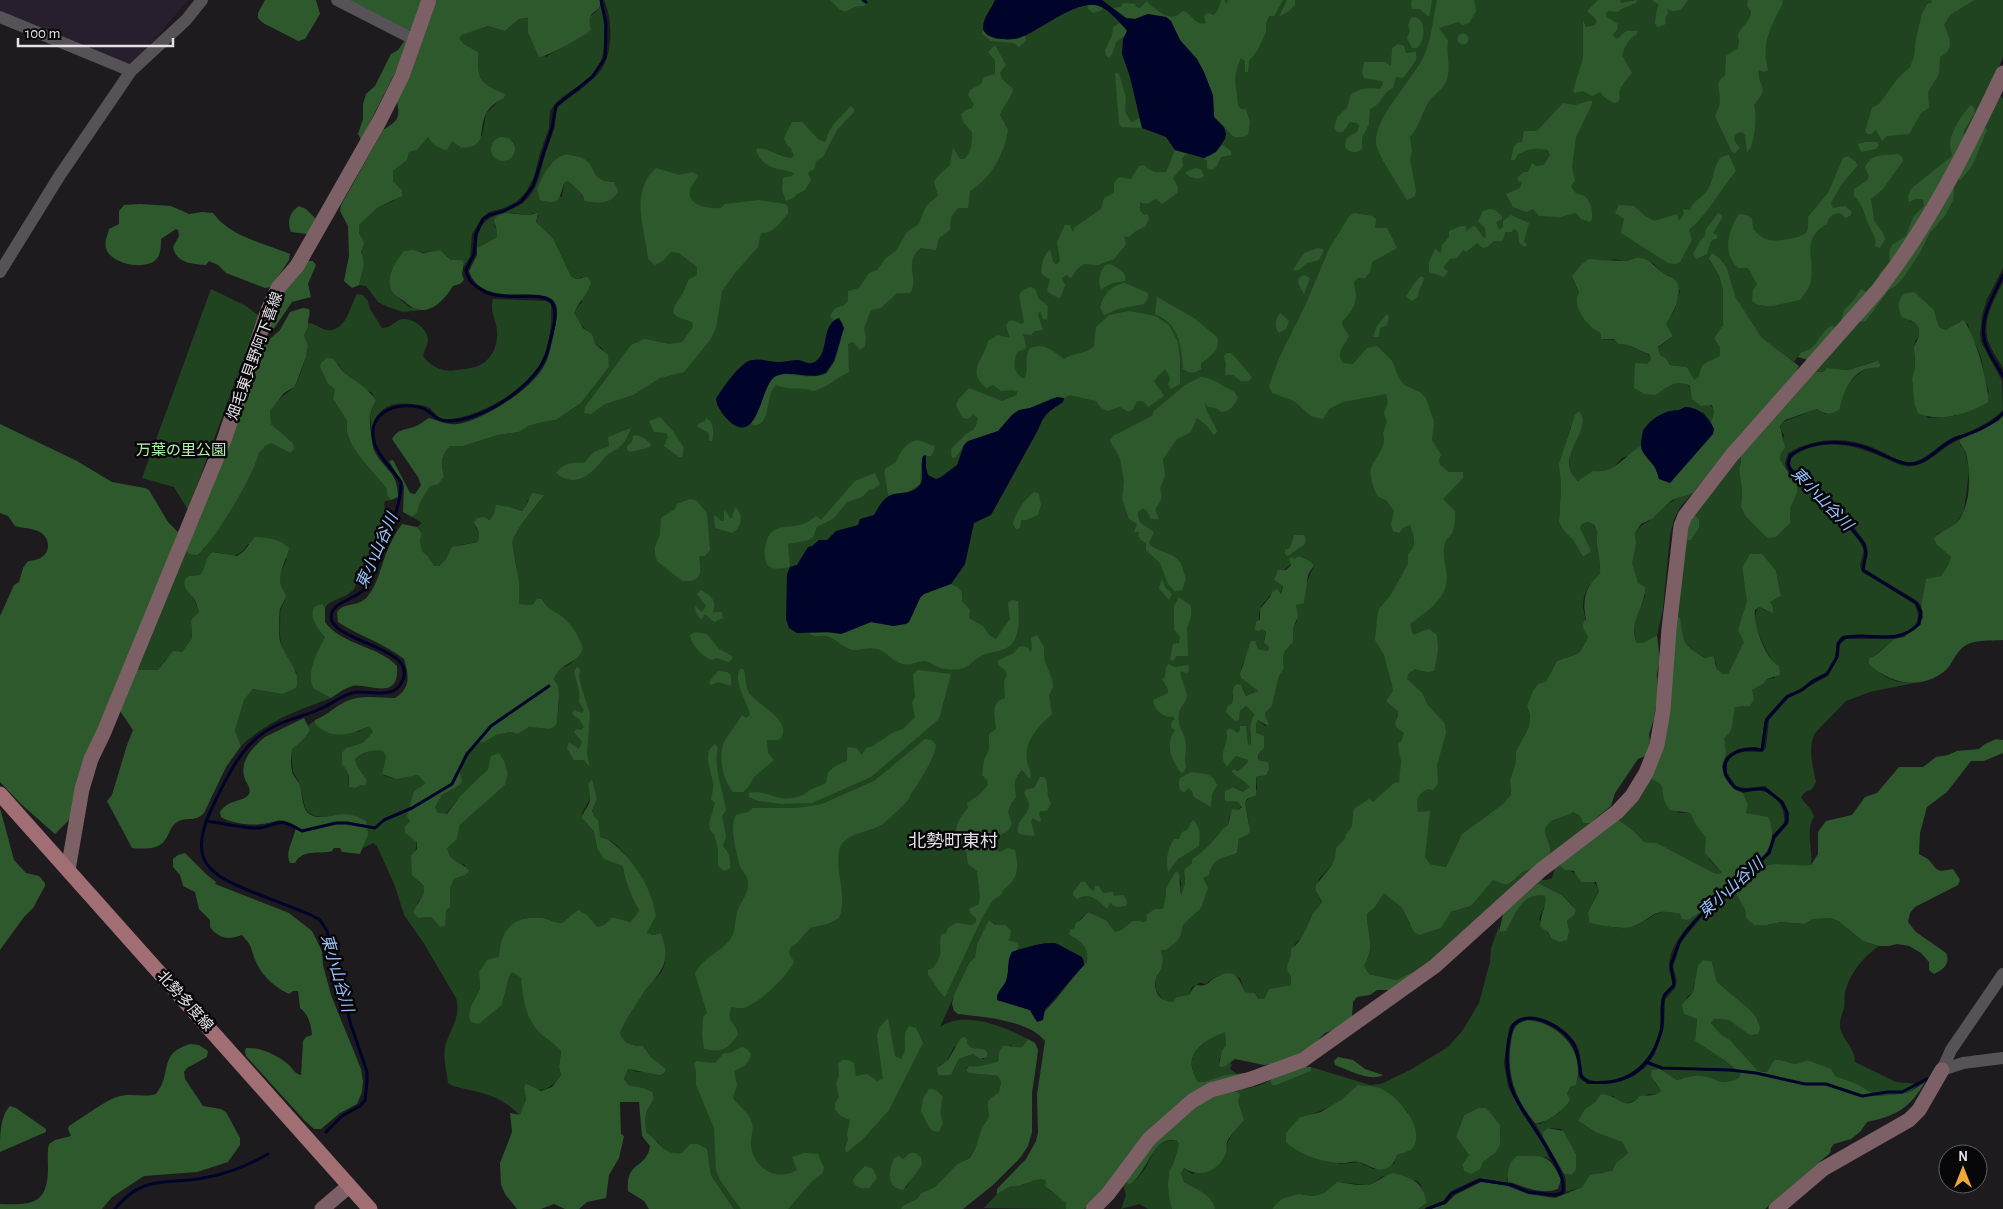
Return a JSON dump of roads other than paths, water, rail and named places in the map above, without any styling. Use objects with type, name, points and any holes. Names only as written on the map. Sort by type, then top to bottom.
[{"type":"main road","name":"北勢多度線","points":[[0,794],[370,1209]]},
{"type":"street","points":[[0,272],[60,175],[131,71],[186,20],[202,0]]},
{"type":"street","points":[[338,0],[415,40]]},
{"type":"street","name":"畑毛東貝野阿下喜線","points":[[68,870],[82,789],[91,759],[104,732],[224,440],[268,310],[278,288],[297,266],[380,120],[402,76],[429,0]]},
{"type":"street","points":[[0,17],[131,71]]},
{"type":"street","points":[[1093,1209],[1108,1194],[1149,1139],[1192,1101],[1211,1090],[1252,1079],[1304,1060],[1435,966],[1534,877],[1617,812],[1632,796],[1646,773],[1657,745],[1664,711],[1669,630],[1681,526],[1685,516],[1732,455],[1878,290],[1901,261],[1927,221],[1972,138],[2003,73]]},
{"type":"street","points":[[1776,1209],[1823,1169],[1909,1120],[1919,1110],[1951,1050],[2003,974]]},
{"type":"street","points":[[1942,1070],[1963,1063],[2003,1058]]},
{"type":"street","points":[[322,1209],[349,1186]]},
{"type":"water","points":[[995,0],[1102,0],[1126,18],[1135,19],[1148,14],[1166,17],[1171,21],[1180,40],[1197,59],[1204,72],[1213,95],[1214,117],[1224,127],[1225,139],[1216,152],[1204,158],[1175,150],[1166,137],[1142,128],[1130,77],[1122,54],[1123,39],[1127,31],[1115,17],[1103,8],[1095,5],[1086,5],[1067,12],[1019,38],[1004,39],[987,35],[983,27],[986,16]]},
{"type":"water","points":[[839,318],[844,328],[834,361],[826,373],[813,376],[782,374],[776,376],[766,390],[758,412],[746,427],[738,427],[727,419],[716,399],[742,365],[752,360],[814,362],[823,351],[829,326]]},
{"type":"water","points":[[1057,397],[1064,398],[1063,402],[1045,416],[991,515],[974,523],[965,564],[951,584],[924,594],[920,598],[909,622],[893,626],[871,622],[841,634],[828,632],[797,633],[789,628],[786,619],[787,574],[790,567],[797,565],[808,547],[819,540],[827,540],[836,531],[858,525],[860,519],[874,515],[882,502],[889,496],[910,492],[918,487],[922,480],[923,456],[926,455],[928,475],[936,479],[941,477],[957,465],[964,445],[968,441],[998,431],[1019,410],[1030,408]]},
{"type":"water","points":[[1690,407],[1703,414],[1714,429],[1713,434],[1670,483],[1659,479],[1654,467],[1642,450],[1642,436],[1646,427],[1656,417],[1665,412]]},
{"type":"water","points":[[1055,943],[1082,957],[1084,965],[1045,1009],[1043,1020],[1037,1022],[1030,1010],[997,1000],[999,992],[1006,981],[1009,959],[1012,952]]},
{"type":"waterway","name":"東小山谷川","points":[[326,1132],[342,1116],[360,1106],[365,1100],[367,1082],[367,1072],[350,1022],[327,931],[320,920],[311,915],[225,880],[215,872],[207,864],[202,854],[201,842],[204,827],[229,774],[243,752],[262,734],[279,724],[320,709],[347,694],[357,692],[386,693],[400,685],[405,673],[400,662],[390,654],[335,626],[331,617],[332,612],[339,604],[360,593],[370,580],[388,537],[398,506],[401,482],[377,450],[373,434],[374,425],[383,412],[400,406],[423,408],[439,419],[448,421],[462,420],[477,415],[493,408],[522,387],[543,362],[555,318],[554,306],[551,301],[535,296],[505,296],[485,292],[470,281],[466,270],[474,254],[476,234],[483,219],[521,202],[533,186],[552,128],[556,106],[592,77],[605,58],[606,24],[601,0]]},
{"type":"waterway","name":"東小山谷川","points":[[2003,275],[1988,307],[1983,333],[1988,350],[2003,376]]},
{"type":"waterway","name":"東小山谷川","points":[[1427,1209],[1445,1202],[1451,1194],[1480,1180],[1512,1185],[1528,1192],[1555,1195],[1562,1193],[1563,1184],[1560,1172],[1518,1102],[1510,1084],[1507,1050],[1513,1025],[1520,1020],[1538,1019],[1555,1026],[1563,1032],[1574,1045],[1580,1064],[1581,1076],[1588,1082],[1602,1083],[1626,1078],[1644,1065],[1651,1056],[1661,1031],[1663,1000],[1674,985],[1671,965],[1679,943],[1697,919],[1769,853],[1774,837],[1787,822],[1787,813],[1782,802],[1765,789],[1741,790],[1733,785],[1727,777],[1725,769],[1727,759],[1745,749],[1762,750],[1768,718],[1787,697],[1827,674],[1837,657],[1838,644],[1843,638],[1853,636],[1891,637],[1910,631],[1919,624],[1921,612],[1916,603],[1863,570],[1866,554],[1864,544],[1834,507],[1790,469],[1788,464],[1790,456],[1809,446],[1843,443],[1864,447],[1901,463],[1916,463],[1923,461],[1951,441],[1988,425],[2003,413]]},
{"type":"waterway","points":[[206,821],[253,828],[261,828],[280,822],[302,831],[336,823],[375,828],[384,820],[412,808],[452,784],[467,754],[491,726],[549,686]]},
{"type":"waterway","points":[[1646,1062],[1662,1068],[1730,1070],[1756,1073],[1805,1084],[1826,1084],[1862,1096],[1902,1092],[1927,1079]]},
{"type":"waterway","name":"東小山谷川","points":[[115,1209],[135,1190],[145,1186],[220,1174],[245,1166],[268,1154]]},
{"type":"district","name":"北勢町東村","points":[[953,842]]},
{"type":"park label","name":"万葉の里公園","points":[[181,450]]}]
